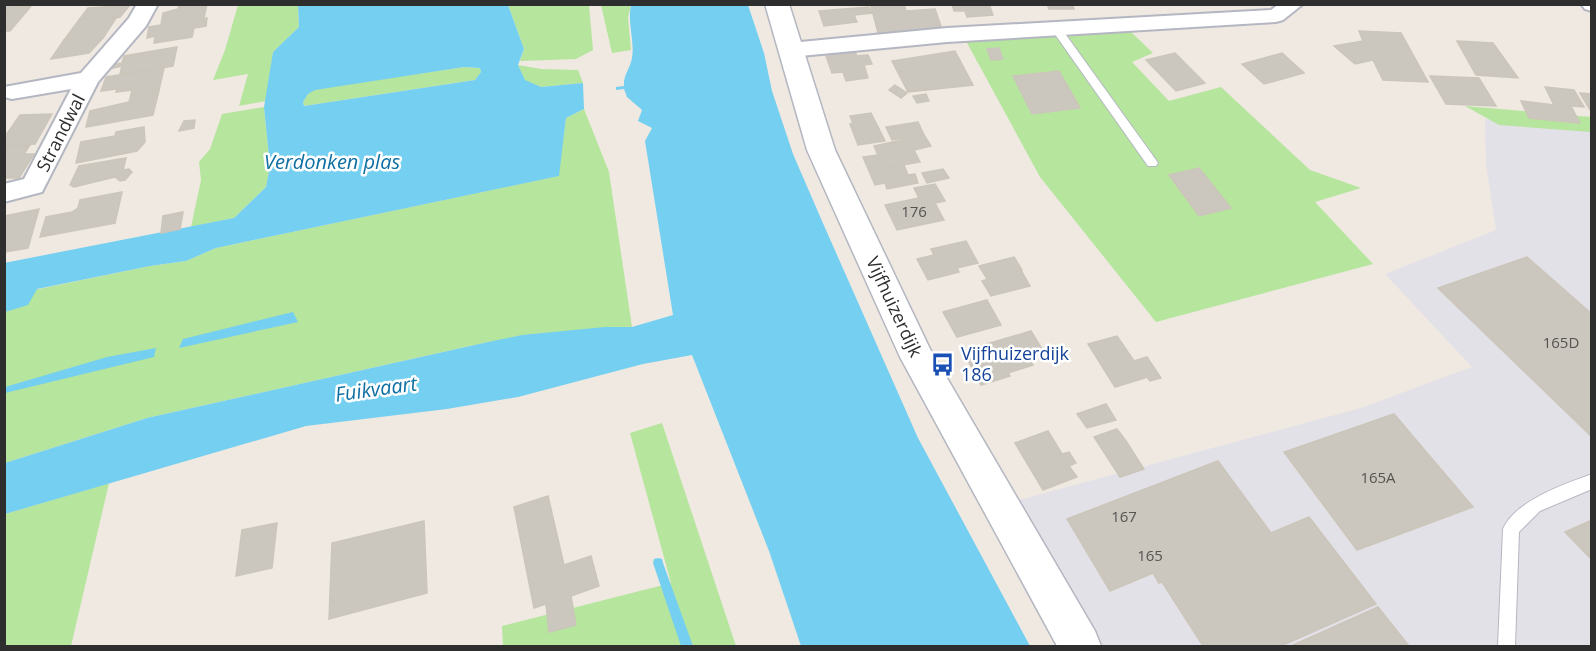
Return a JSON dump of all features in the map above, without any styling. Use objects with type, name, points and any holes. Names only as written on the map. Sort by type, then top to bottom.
[{"type":"street","name":"Strandwal","points":[[4,193],[33,186],[88,79],[138,21],[148,4]]},
{"type":"street","name":"Vijfhuizerdijk","points":[[777,4],[821,150],[917,357],[1080,646]]},
{"type":"street","points":[[789,50],[947,35],[1276,16],[1293,4]]},
{"type":"street","name":"Strandwal","points":[[12,92],[88,79]]},
{"type":"lane","points":[[1057,30],[1152,163]]},
{"type":"lane","points":[[1506,646],[1510,529],[1535,506],[1592,481]]},
{"type":"shaded area","points":[[1485,119],[1591,128],[1591,646],[1084,646],[1000,505],[1361,408],[1472,367],[1385,274],[1496,230],[1486,164]]},
{"type":"green space","points":[[238,5],[298,5],[299,27],[273,52],[266,101],[239,106],[248,74],[213,80],[225,50]]},
{"type":"green space","points":[[508,5],[589,5],[593,50],[576,59],[520,61],[524,49]]},
{"type":"green space","points":[[601,5],[631,5],[628,17],[631,50],[612,53]]},
{"type":"green space","points":[[1131,32],[1153,53],[1132,62],[1169,101],[1221,87],[1310,170],[1361,188],[1315,202],[1373,264],[1156,322],[1040,177],[966,41]]},
{"type":"green space","points":[[518,65],[541,69],[578,70],[583,83],[541,87],[525,81]]},
{"type":"green space","points":[[464,67],[480,68],[481,72],[475,80],[304,106],[303,102],[315,89]]},
{"type":"green space","points":[[1465,106],[1591,117],[1591,132],[1499,125]]},
{"type":"green space","points":[[264,107],[270,166],[266,187],[234,218],[191,227],[201,180],[199,162],[210,149],[222,114]]},
{"type":"green space","points":[[584,109],[609,172],[632,327],[488,342],[147,418],[5,463],[5,296],[150,266],[186,261],[216,248],[558,176],[566,118]]},
{"type":"green space","points":[[662,423],[736,646],[503,646],[502,626],[671,583],[630,433]]},
{"type":"green space","points":[[109,483],[71,646],[5,646],[5,514]]},
{"type":"water","name":"Verdonken plas","points":[[298,5],[508,5],[524,49],[518,65],[525,80],[541,87],[583,83],[584,109],[566,118],[559,176],[216,248],[186,261],[37,289],[28,305],[5,312],[4,263],[234,218],[266,187],[270,166],[264,107],[273,52],[299,27]],"holes":[[[464,67],[480,68],[481,72],[475,80],[304,106],[303,102],[308,94],[315,90]]]},
{"type":"water","name":"Fuikvaart","points":[[631,5],[748,5],[764,53],[772,91],[793,154],[822,221],[918,438],[1030,646],[801,646],[769,551],[692,355],[643,364],[518,397],[447,409],[306,426],[5,514],[5,463],[147,418],[522,335],[605,327],[632,327],[673,315],[645,141],[652,128],[638,121],[642,110],[627,97],[624,89],[616,90],[616,87],[624,86],[632,58]]},
{"type":"water","points":[[293,312],[298,322],[179,348],[183,339]]},
{"type":"water","points":[[156,348],[154,357],[5,393],[5,387],[107,357]]},
{"type":"building","points":[[4,4],[18,4],[16,7],[31,6],[26,12],[4,13]]},
{"type":"building","points":[[179,4],[207,4],[204,18],[161,25],[163,13],[178,9]]},
{"type":"building","points":[[904,4],[906,11],[935,9],[942,29],[878,33],[871,6]]},
{"type":"building","points":[[952,4],[989,4],[993,15],[967,17],[965,11],[954,11]]},
{"type":"building","points":[[1047,4],[1072,4],[1074,9],[1049,9]]},
{"type":"building","points":[[130,5],[120,17],[79,20],[88,8]]},
{"type":"building","points":[[869,7],[872,13],[854,15],[857,22],[824,26],[819,11]]},
{"type":"building","points":[[26,12],[10,31],[4,31],[4,13]]},
{"type":"building","points":[[120,17],[116,18],[103,38],[64,40],[79,20]]},
{"type":"building","points":[[207,18],[206,26],[194,28],[192,37],[154,43],[155,36],[147,38],[149,27]]},
{"type":"building","points":[[1359,31],[1401,33],[1428,82],[1383,80],[1373,60],[1355,64],[1334,46],[1363,41]]},
{"type":"building","points":[[103,38],[89,53],[51,59],[64,40]]},
{"type":"building","points":[[1457,41],[1493,43],[1518,78],[1476,75]]},
{"type":"building","points":[[177,47],[173,66],[120,74],[122,66],[113,68],[122,63],[124,56]]},
{"type":"building","points":[[999,48],[1003,59],[991,60],[987,49]]},
{"type":"building","points":[[854,50],[857,56],[868,55],[872,64],[864,65],[868,78],[846,81],[843,72],[832,73],[825,53]]},
{"type":"building","points":[[955,51],[973,85],[908,92],[892,61]]},
{"type":"building","points":[[1175,53],[1205,83],[1176,91],[1146,60]]},
{"type":"building","points":[[1282,53],[1304,73],[1264,84],[1242,64]]},
{"type":"building","points":[[164,68],[159,90],[131,95],[132,90],[101,91],[106,77]]},
{"type":"building","points":[[1059,71],[1080,108],[1032,114],[1013,76]]},
{"type":"building","points":[[1430,76],[1479,78],[1496,106],[1446,104]]},
{"type":"building","points":[[895,85],[907,93],[901,98],[889,90]]},
{"type":"building","points":[[1545,87],[1574,90],[1584,107],[1571,106],[1580,123],[1529,118],[1521,101],[1554,105]]},
{"type":"building","points":[[159,90],[153,115],[86,127],[90,111],[129,102],[131,95]]},
{"type":"building","points":[[1580,93],[1592,94],[1592,113]]},
{"type":"building","points":[[926,94],[929,101],[917,103],[913,96]]},
{"type":"building","points":[[871,113],[885,141],[858,145],[850,124],[853,123],[850,116]]},
{"type":"building","points":[[52,114],[35,144],[4,146],[4,138],[20,115]]},
{"type":"building","points":[[195,120],[194,128],[179,131],[184,121]]},
{"type":"building","points":[[918,122],[924,135],[892,140],[886,127]]},
{"type":"building","points":[[144,127],[145,142],[137,151],[76,163],[81,142],[115,136],[116,132]]},
{"type":"building","points":[[924,135],[931,146],[914,150],[920,162],[869,171],[863,157],[878,155],[874,146]]},
{"type":"building","points":[[30,145],[24,154],[34,154],[19,178],[4,178],[4,146]]},
{"type":"building","points":[[126,158],[123,170],[129,169],[132,172],[125,180],[120,181],[115,177],[74,187],[70,185],[79,166]]},
{"type":"building","points":[[904,165],[908,175],[915,174],[918,183],[887,189],[885,183],[875,185],[869,171]]},
{"type":"building","points":[[1199,168],[1231,208],[1199,216],[1169,175]]},
{"type":"building","points":[[943,169],[949,178],[927,183],[922,173]]},
{"type":"building","points":[[935,184],[945,201],[935,203],[944,220],[897,230],[885,205],[919,198],[914,188]]},
{"type":"building","points":[[122,192],[115,223],[40,237],[46,217],[72,212],[78,208],[80,200]]},
{"type":"building","points":[[39,209],[28,248],[4,252],[4,216]]},
{"type":"building","points":[[183,212],[180,229],[161,233],[163,216]]},
{"type":"building","points":[[966,241],[978,263],[957,268],[959,272],[928,280],[917,259],[934,255],[931,249]]},
{"type":"building","points":[[1014,257],[1022,270],[987,279],[979,266]]},
{"type":"building","points":[[1527,257],[1592,314],[1592,437],[1438,288]]},
{"type":"building","points":[[1021,270],[1030,286],[991,296],[982,281]]},
{"type":"building","points":[[987,300],[1001,325],[957,337],[943,312]]},
{"type":"building","points":[[1031,331],[1042,349],[1026,354],[1033,365],[1008,373],[1010,376],[981,385],[963,351]]},
{"type":"building","points":[[1117,336],[1134,361],[1147,357],[1161,378],[1150,381],[1145,375],[1145,378],[1115,387],[1088,344]]},
{"type":"building","points":[[1106,404],[1116,420],[1087,428],[1077,414]]},
{"type":"building","points":[[1394,414],[1473,507],[1357,550],[1284,452]]},
{"type":"building","points":[[1117,429],[1144,469],[1120,477],[1094,437]]},
{"type":"building","points":[[1048,431],[1062,454],[1069,452],[1076,463],[1069,466],[1077,477],[1043,490],[1015,443]]},
{"type":"building","points":[[1218,461],[1271,533],[1309,517],[1376,604],[1281,646],[1203,646],[1162,582],[1159,583],[1153,573],[1110,591],[1067,519]]},
{"type":"building","points":[[548,496],[564,565],[591,556],[599,586],[571,596],[576,625],[549,632],[546,604],[534,608],[514,507]]},
{"type":"building","points":[[1592,520],[1592,560],[1565,532]]},
{"type":"building","points":[[424,521],[427,593],[329,619],[332,543]]},
{"type":"building","points":[[277,523],[272,568],[236,576],[242,530]]},
{"type":"building","points":[[1378,607],[1409,646],[1291,646]]},
{"type":"waterway","points":[[658,563],[687,646]]},
{"type":"place","name":"Vijfhuizerdijk 186","points":[[943,364]]}]
